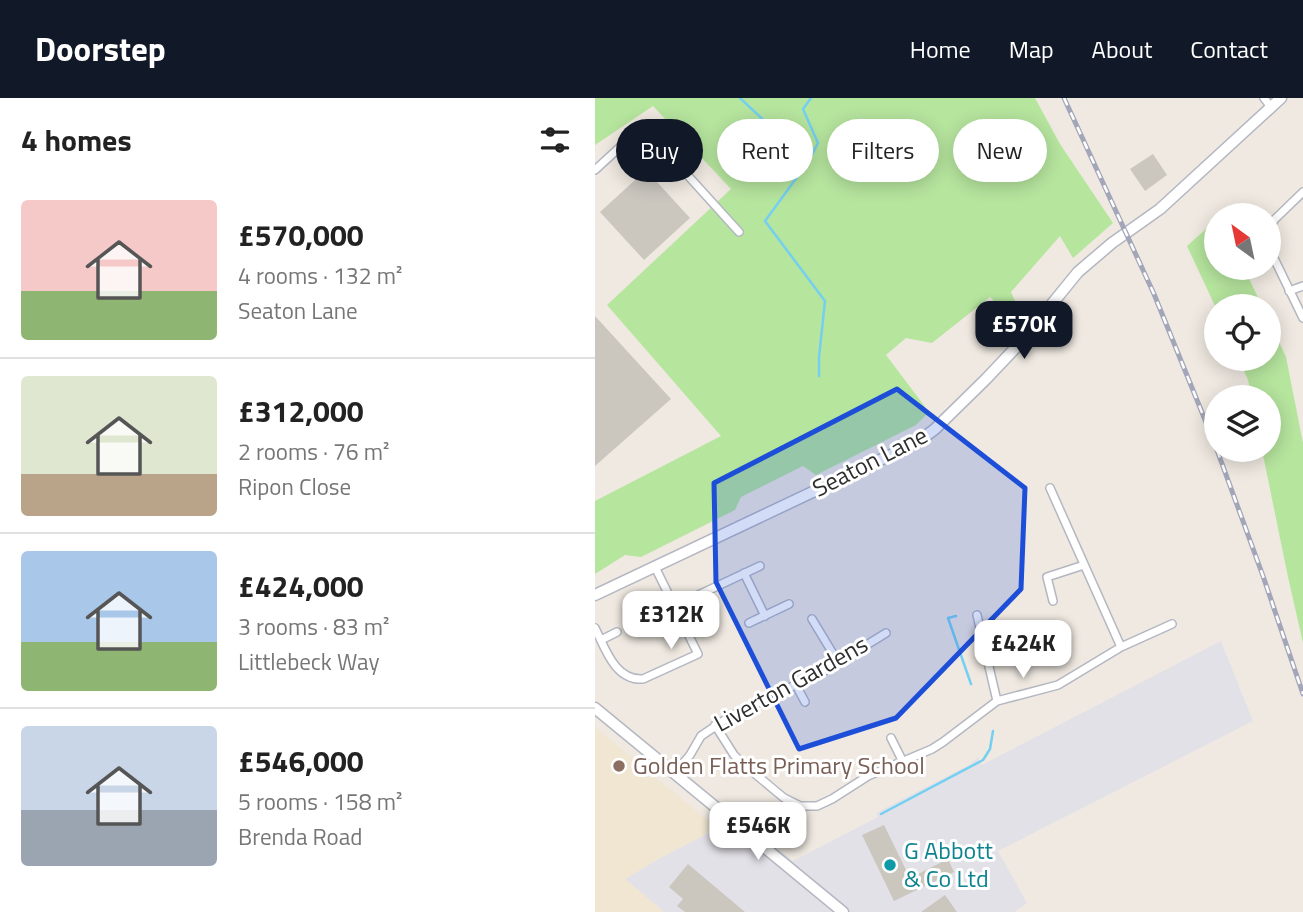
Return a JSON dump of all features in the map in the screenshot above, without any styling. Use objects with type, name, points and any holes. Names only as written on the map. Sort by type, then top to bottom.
[{"type":"main road","name":"Seaton Lane","points":[[595,595],[923,438],[1021,342],[1078,272],[1112,243],[1160,209],[1268,102],[1281,98]]},
{"type":"main road","points":[[595,708],[843,912]]},
{"type":"street","points":[[595,170],[643,126],[739,232]]},
{"type":"street","points":[[1281,213],[1303,192]]},
{"type":"street","points":[[1281,273],[1303,318]]},
{"type":"street","points":[[1289,291],[1303,286]]},
{"type":"street","points":[[1050,488],[1121,647]]},
{"type":"street","points":[[1053,601],[1047,577],[1084,565]]},
{"type":"street","points":[[674,606],[760,566]]},
{"type":"street","points":[[595,628],[610,660],[636,680],[698,654],[655,567]]},
{"type":"street","points":[[744,573],[765,616]]},
{"type":"street","points":[[749,623],[789,604]]},
{"type":"street","points":[[977,615],[997,701]]},
{"type":"street","points":[[812,619],[838,662]]},
{"type":"street","points":[[715,725],[742,763],[784,798],[800,806],[809,807],[825,803],[868,776],[943,742],[997,701],[1058,685],[1121,647],[1172,624]]},
{"type":"street","points":[[601,639],[617,632]]},
{"type":"street","name":"Liverton Gardens","points":[[675,773],[701,736],[715,725],[796,685],[886,633]]},
{"type":"street","points":[[796,685],[805,702]]},
{"type":"street","points":[[891,738],[903,762]]},
{"type":"highlighted area","points":[[897,389],[1025,488],[1021,589],[896,718],[799,749],[716,582],[714,483]]},
{"type":"shaded area","points":[[1221,641],[1253,721],[998,851],[1027,903],[1014,912],[664,912],[625,879],[739,817],[793,861],[878,817],[876,813],[969,765],[978,757],[982,765]]},
{"type":"shaded area","points":[[595,727],[713,825],[703,836],[625,879],[664,912],[595,912]]},
{"type":"green space","points":[[595,98],[1035,98],[1046,119],[953,119],[953,182],[1047,182],[1047,120],[1113,223],[1073,258],[1060,236],[1011,292],[1023,319],[1017,324],[990,297],[932,343],[906,338],[886,355],[929,412],[916,425],[816,475],[803,466],[741,497],[735,510],[641,557],[625,555],[595,574],[595,501],[721,436],[607,305],[731,189],[724,182],[813,182],[813,119],[717,119],[717,174],[703,159],[703,119],[665,119],[653,106],[634,119],[616,119],[616,131],[595,145]]},
{"type":"green space","points":[[1204,231],[1204,280],[1250,280],[1256,294],[1209,294],[1187,246]]},
{"type":"green space","points":[[1281,346],[1286,357],[1303,443],[1303,643],[1264,462],[1281,462],[1281,385],[1249,385],[1244,371],[1281,371]]},
{"type":"building","points":[[1153,154],[1167,175],[1145,191],[1130,169]]},
{"type":"building","points":[[633,182],[657,182],[690,218],[644,260],[600,212]]},
{"type":"building","points":[[595,316],[671,399],[595,466]]},
{"type":"building","name":"G Abbott & Co Ltd","points":[[884,825],[910,878],[948,859],[954,872],[894,901],[862,835]]},
{"type":"building","points":[[688,864],[745,912],[685,912],[677,906],[683,899],[669,887]]},
{"type":"building","points":[[945,895],[957,912],[921,912]]},
{"type":"waterway","points":[[740,98],[808,162],[818,143],[803,109],[811,98]]},
{"type":"waterway","points":[[793,182],[765,221],[825,301],[819,376]]},
{"type":"waterway","points":[[956,616],[948,618],[971,684]]},
{"type":"waterway","points":[[881,814],[983,760],[990,749],[993,731]]},
{"type":"railway","points":[[1064,98],[1154,294],[1204,417]]},
{"type":"railway","points":[[1221,462],[1303,694]]},
{"type":"place","name":"Golden Flatts Primary School","points":[[619,766]]},
{"type":"place","name":"G Abbott & Co Ltd","points":[[890,865]]}]
